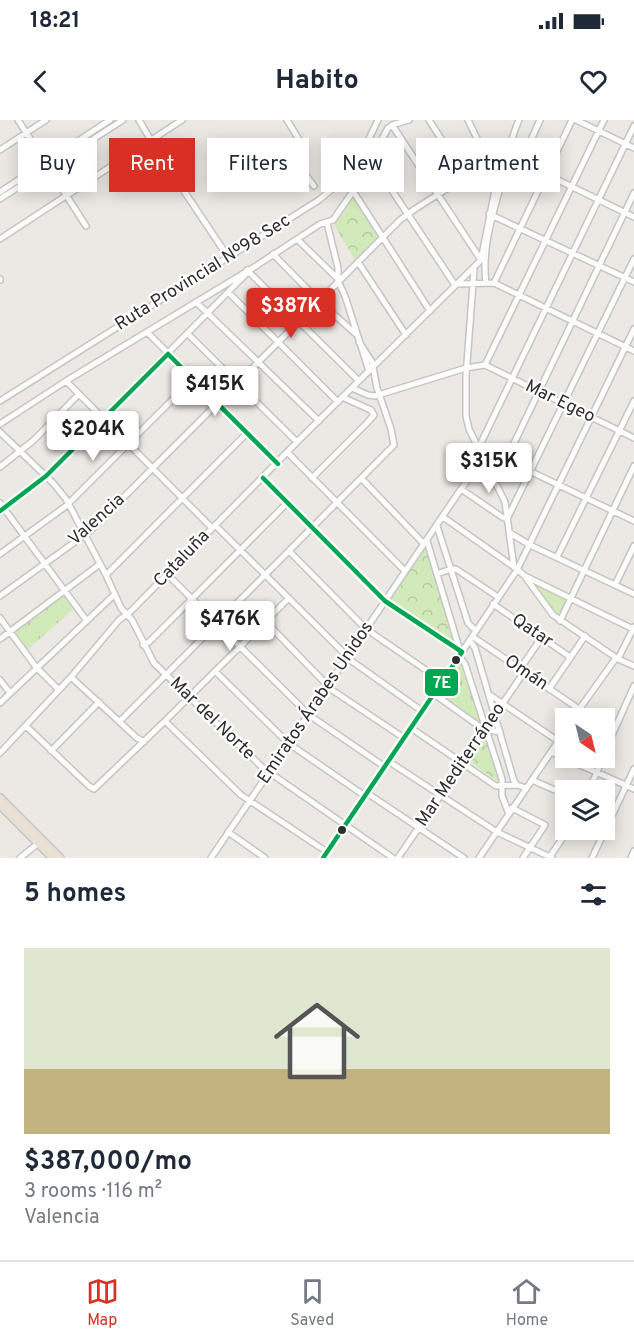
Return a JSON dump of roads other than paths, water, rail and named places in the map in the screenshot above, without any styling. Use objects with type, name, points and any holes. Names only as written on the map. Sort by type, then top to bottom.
[{"type":"main road","points":[[0,798],[53,858]]},
{"type":"main road","points":[[0,805],[60,858]]},
{"type":"street","points":[[18,120],[29,138]]},
{"type":"street","points":[[0,150],[46,120]]},
{"type":"street","points":[[85,138],[110,120]]},
{"type":"street","points":[[93,138],[123,120]]},
{"type":"street","points":[[139,120],[150,138]]},
{"type":"street","points":[[154,138],[182,120]]},
{"type":"street","points":[[287,120],[301,143],[292,157],[314,186]]},
{"type":"street","name":"Ruta Provincial Nº98 Sec","points":[[370,138],[378,120]]},
{"type":"street","points":[[382,138],[392,125],[409,120]]},
{"type":"street","points":[[429,120],[441,138]]},
{"type":"street","points":[[468,120],[477,138]]},
{"type":"street","points":[[514,138],[519,120]]},
{"type":"street","points":[[532,138],[540,120]]},
{"type":"street","points":[[560,147],[574,120],[634,147]]},
{"type":"street","points":[[352,388],[368,395],[377,395],[466,368],[485,366],[604,120]]},
{"type":"street","points":[[392,125],[481,260]]},
{"type":"street","points":[[479,447],[634,126]]},
{"type":"street","points":[[0,239],[109,168]]},
{"type":"street","points":[[560,180],[634,218]]},
{"type":"street","points":[[0,192],[18,182]]},
{"type":"street","points":[[0,199],[18,186]]},
{"type":"street","points":[[64,192],[86,226]]},
{"type":"street","points":[[185,192],[228,257]]},
{"type":"street","name":"Ruta Provincial Nº98 Sec","points":[[0,400],[330,192]]},
{"type":"street","points":[[0,424],[320,224],[327,223],[336,217],[352,192]]},
{"type":"street","points":[[354,192],[430,311]]},
{"type":"street","points":[[394,192],[457,285]]},
{"type":"street","name":"Valencia","points":[[0,596],[85,535],[198,424],[206,413],[338,280],[408,213],[440,192]]},
{"type":"street","points":[[457,285],[481,260],[496,192]]},
{"type":"street","points":[[494,283],[537,192]]},
{"type":"street","points":[[506,460],[634,193]]},
{"type":"street","points":[[490,214],[634,282]]},
{"type":"street","points":[[486,283],[490,214]]},
{"type":"street","points":[[327,223],[338,268],[338,280]]},
{"type":"street","points":[[120,721],[394,445],[371,369],[338,280],[297,239]]},
{"type":"street","points":[[273,254],[358,339]]},
{"type":"street","points":[[457,285],[486,255]]},
{"type":"street","points":[[507,519],[634,259]]},
{"type":"street","points":[[358,262],[406,335]]},
{"type":"street","points":[[474,270],[466,368],[467,423],[505,502],[515,569]]},
{"type":"street","points":[[87,621],[1,507],[46,476],[248,271]]},
{"type":"street","points":[[248,271],[359,381]]},
{"type":"street","points":[[457,285],[494,283],[634,351]]},
{"type":"street","name":"Cataluña","points":[[0,753],[71,677],[117,623],[457,285]]},
{"type":"street","points":[[228,292],[340,400],[385,412]]},
{"type":"street","points":[[196,302],[319,421]]},
{"type":"street","points":[[323,858],[471,639],[530,545],[634,329]]},
{"type":"street","points":[[147,332],[278,464]]},
{"type":"street","points":[[188,334],[297,442]]},
{"type":"street","name":"Mar Egeo","points":[[485,366],[634,438]]},
{"type":"street","points":[[0,554],[69,503],[193,379]]},
{"type":"street","points":[[66,381],[182,498],[241,551],[348,657],[422,711]]},
{"type":"street","points":[[0,467],[20,452],[78,394]]},
{"type":"street","points":[[370,409],[377,395]]},
{"type":"street","points":[[556,557],[634,401]]},
{"type":"street","points":[[312,478],[374,415],[370,409]]},
{"type":"street","name":"Mar del Norte","points":[[0,432],[46,476],[69,503],[114,595],[152,660],[269,773],[393,858]]},
{"type":"street","points":[[106,575],[247,433]]},
{"type":"street","points":[[479,447],[634,521]]},
{"type":"street","points":[[288,453],[405,572]]},
{"type":"street","name":"Emiratos Árabes Unidos","points":[[211,858],[483,459]]},
{"type":"street","points":[[560,621],[634,466]]},
{"type":"street","points":[[263,478],[385,601],[460,653]]},
{"type":"street","points":[[362,478],[425,542],[438,574],[460,653],[502,779],[502,796],[509,814]]},
{"type":"street","points":[[461,489],[507,519]]},
{"type":"street","points":[[143,645],[149,642],[287,503]]},
{"type":"street","points":[[443,517],[525,576],[634,628],[617,659],[580,708]]},
{"type":"street","points":[[437,526],[468,623],[476,631]]},
{"type":"street","points":[[510,533],[530,545],[634,594]]},
{"type":"street","points":[[615,585],[634,546]]},
{"type":"street","points":[[289,551],[366,629],[442,681]]},
{"type":"street","points":[[0,639],[100,564]]},
{"type":"street","points":[[438,574],[451,568]]},
{"type":"street","name":"Qatar","points":[[451,568],[498,597]]},
{"type":"street","points":[[167,574],[309,714],[384,767]]},
{"type":"street","points":[[525,576],[548,611],[560,621],[617,659],[634,666]]},
{"type":"street","points":[[0,702],[114,595]]},
{"type":"street","points":[[26,726],[94,789],[288,598]]},
{"type":"street","name":"Qatar","points":[[493,604],[570,657]]},
{"type":"street","points":[[0,618],[36,667],[59,690]]},
{"type":"street","points":[[265,621],[328,686],[404,738]]},
{"type":"street","points":[[549,689],[585,636]]},
{"type":"street","name":"Mar Mediterráneo","points":[[398,858],[495,713],[503,705],[542,638]]},
{"type":"street","points":[[471,639],[517,785]]},
{"type":"street","name":"Omán","points":[[471,639],[578,708]]},
{"type":"street","points":[[215,671],[288,743],[464,858]]},
{"type":"street","points":[[71,677],[144,742]]},
{"type":"street","points":[[0,680],[10,693]]},
{"type":"street","points":[[615,728],[634,686]]},
{"type":"street","points":[[434,694],[486,729],[500,732]]},
{"type":"street","points":[[489,695],[555,739]]},
{"type":"street","points":[[51,751],[99,702]]},
{"type":"street","points":[[165,721],[236,791],[327,852]]},
{"type":"street","points":[[411,728],[496,786],[517,785],[526,788]]},
{"type":"street","points":[[479,858],[555,746]]},
{"type":"street","points":[[551,752],[634,789]]},
{"type":"street","points":[[388,761],[497,832],[550,858],[562,840]]},
{"type":"street","points":[[593,780],[598,768]]},
{"type":"street","points":[[592,858],[634,769]]},
{"type":"street","points":[[532,780],[555,790]]},
{"type":"street","points":[[512,808],[544,825],[523,858]]},
{"type":"street","points":[[228,832],[265,858]]},
{"type":"street","points":[[20,858],[40,842]]},
{"type":"street","points":[[631,858],[634,851]]}]
